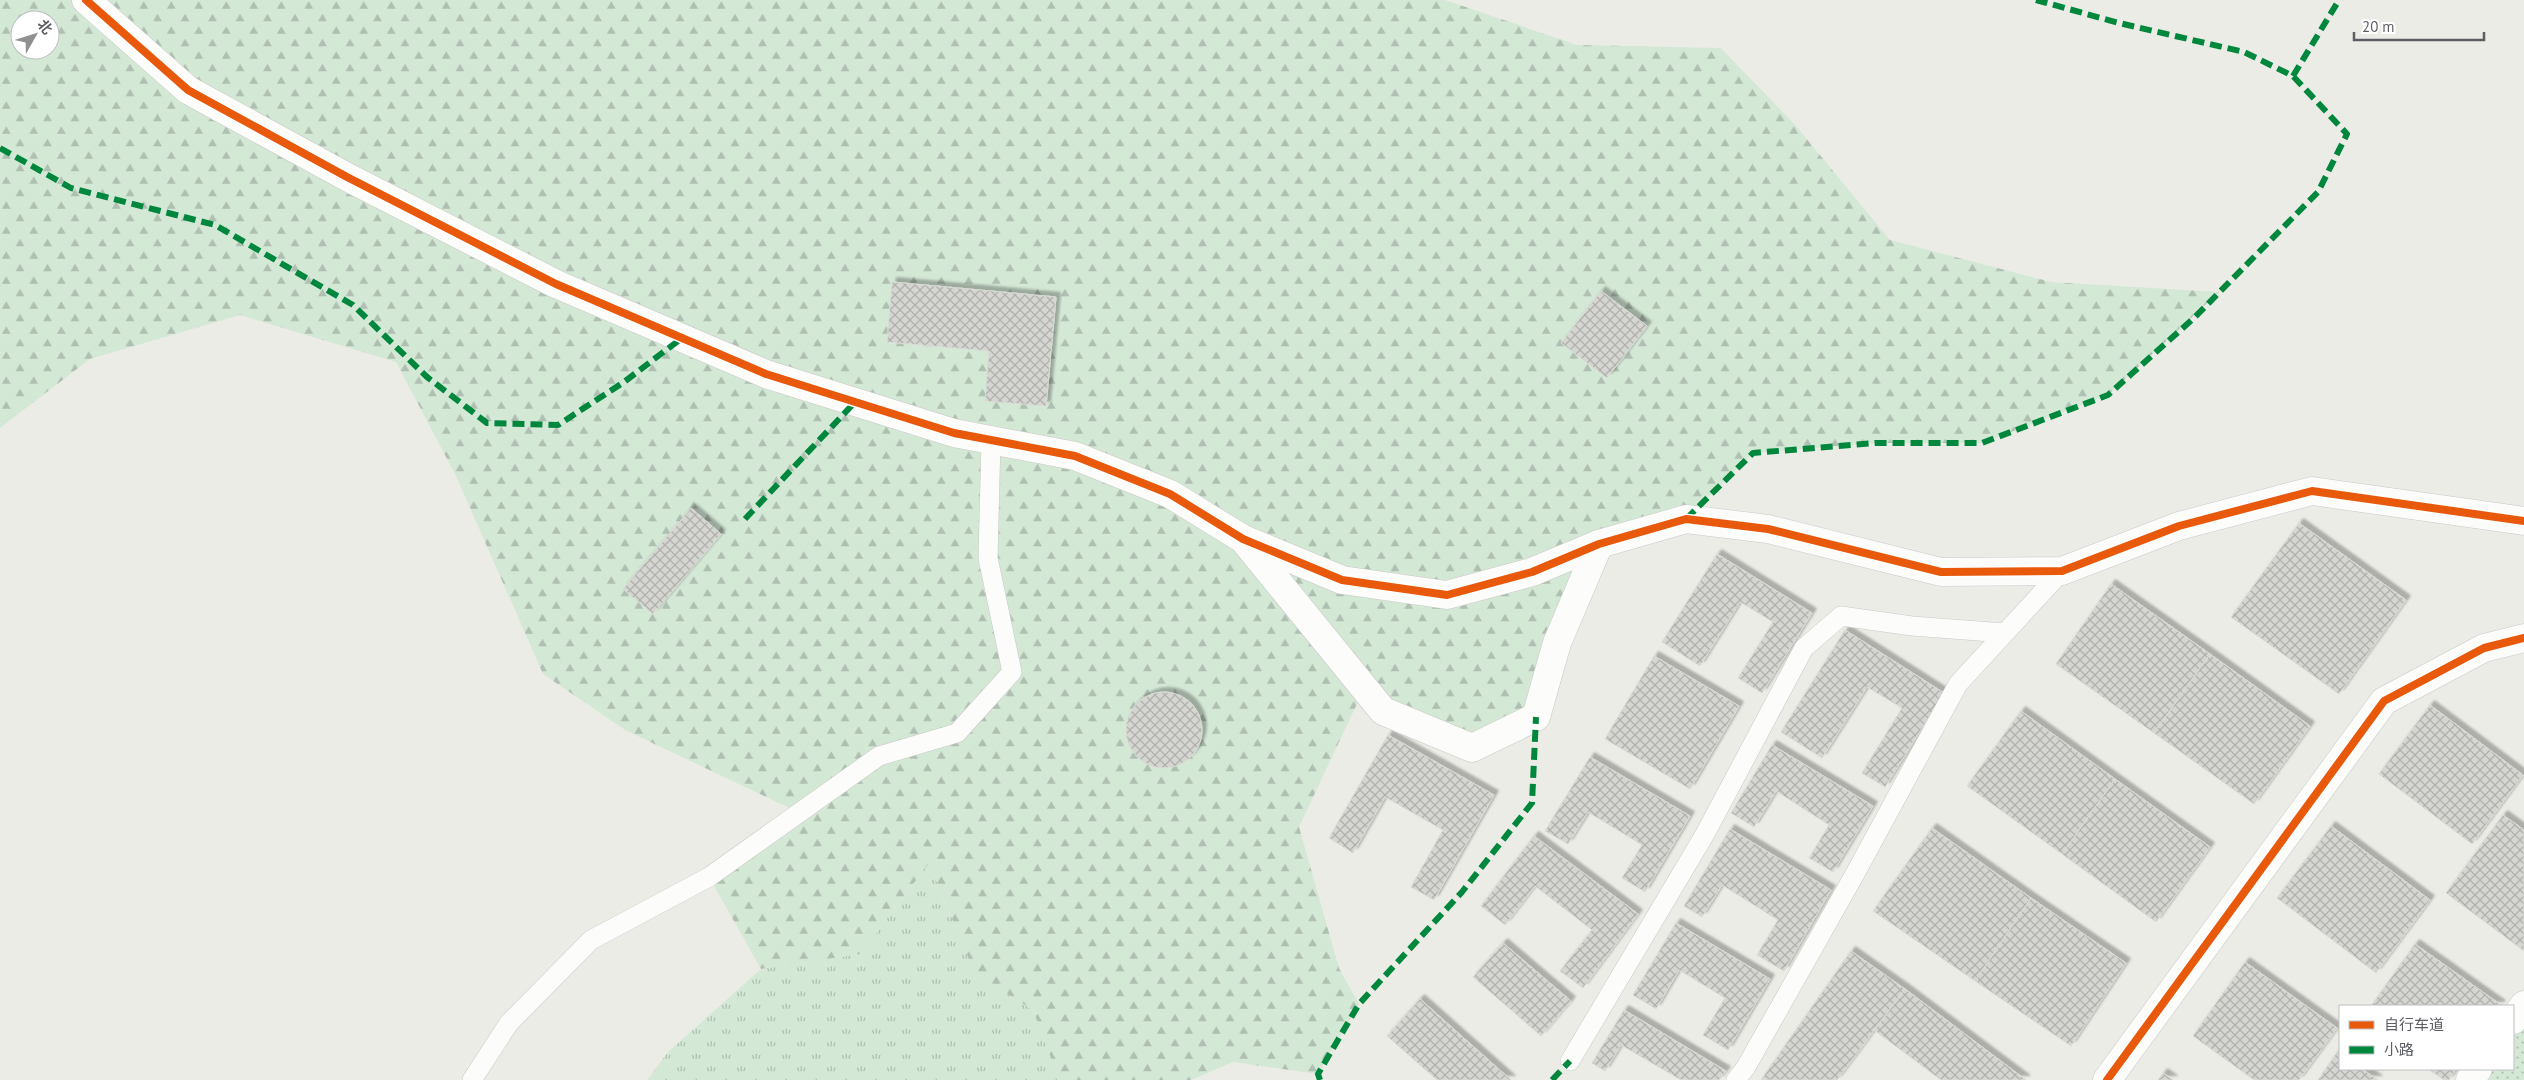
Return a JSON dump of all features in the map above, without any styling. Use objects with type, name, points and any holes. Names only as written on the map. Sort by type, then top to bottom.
[{"type":"street","points":[[86,0],[188,90],[347,176],[556,284],[766,374],[954,432],[1075,456],[1170,494],[1244,540],[1342,580],[1447,595],[1532,572],[1599,544],[1686,520],[1768,529],[1941,572],[2062,571],[2179,526],[2312,491],[2524,521]]},
{"type":"street","points":[[1244,540],[1383,711],[1472,748],[1536,717],[1557,643],[1599,544]]},
{"type":"street","points":[[2107,1080],[2384,701],[2484,648],[2524,638]]},
{"type":"street","points":[[2514,1019],[2524,1005]]},
{"type":"lane","points":[[472,1080],[509,1023],[591,940],[709,877],[878,756],[957,733],[1012,672],[988,558],[991,440]]},
{"type":"lane","points":[[1736,1080],[1746,1067],[1856,872],[1958,684],[2062,571]]},
{"type":"lane","points":[[1570,1061],[1705,834],[1804,648],[1842,616],[1912,626],[2004,633]]},
{"type":"green space","points":[[0,0],[1445,0],[1577,45],[1721,48],[1796,126],[1890,240],[2051,282],[2219,292],[2108,395],[1982,443],[1875,443],[1753,453],[1686,519],[1599,544],[1536,717],[1472,748],[1364,689],[1299,827],[1339,968],[1359,1004],[1318,1074],[1233,1062],[1191,1080],[1059,1080],[1033,1010],[975,974],[929,863],[860,954],[761,969],[709,877],[798,812],[625,730],[543,674],[456,476],[396,362],[240,315],[90,359],[0,428]]},
{"type":"green space","points":[[929,863],[975,974],[1033,1010],[1059,1080],[647,1080],[668,1052],[761,969],[860,954]]},
{"type":"green space","points":[[2524,1005],[2524,1080],[2470,1080],[2477,1070],[2514,1070],[2514,1019]]},
{"type":"building","points":[[892,282],[1056,297],[1046,406],[985,401],[989,351],[887,342]]},
{"type":"building","points":[[1601,291],[1647,326],[1607,378],[1561,343]]},
{"type":"building","points":[[691,508],[721,534],[653,614],[623,589]]},
{"type":"building","points":[[2299,523],[2406,600],[2339,694],[2231,617]]},
{"type":"building","points":[[1717,554],[1812,613],[1762,693],[1738,678],[1773,622],[1740,602],[1700,666],[1662,642]]},
{"type":"building","points":[[2111,584],[2210,654],[2154,733],[2056,664]]},
{"type":"building","points":[[1845,630],[1944,693],[1885,787],[1862,773],[1902,708],[1867,687],[1822,758],[1781,732]]},
{"type":"building","points":[[2210,654],[2310,726],[2254,804],[2154,733]]},
{"type":"building","points":[[1654,656],[1739,706],[1690,789],[1605,739]]},
{"type":"building","points":[[1172,692],[1185,698],[1196,709],[1202,722],[1200,745],[1185,762],[1172,768],[1156,768],[1143,762],[1128,745],[1126,722],[1132,709],[1149,694]]},
{"type":"building","points":[[2430,705],[2523,775],[2472,844],[2379,774]]},
{"type":"building","points":[[2021,711],[2115,779],[2062,854],[1967,786]]},
{"type":"building","points":[[1388,735],[1494,795],[1434,900],[1411,887],[1443,830],[1385,797],[1353,853],[1329,838]]},
{"type":"building","points":[[1772,745],[1873,806],[1833,872],[1809,858],[1829,825],[1776,791],[1754,827],[1731,813]]},
{"type":"building","points":[[1590,757],[1690,816],[1645,892],[1622,878],[1642,845],[1588,812],[1568,844],[1545,831]]},
{"type":"building","points":[[2115,779],[2210,847],[2156,922],[2062,854]]},
{"type":"building","points":[[2503,815],[2524,830],[2524,951],[2446,893]]},
{"type":"building","points":[[2331,826],[2430,900],[2376,973],[2277,898]]},
{"type":"building","points":[[1932,828],[2031,898],[1975,981],[1873,911]]},
{"type":"building","points":[[1730,829],[1831,890],[1784,971],[1757,955],[1778,920],[1722,885],[1702,917],[1684,906]]},
{"type":"building","points":[[1534,836],[1638,914],[1583,988],[1560,971],[1592,930],[1535,886],[1505,925],[1481,906]]},
{"type":"building","points":[[2031,898],[2126,963],[2071,1046],[1975,981]]},
{"type":"building","points":[[1676,923],[1770,979],[1728,1050],[1703,1035],[1725,998],[1679,970],[1656,1009],[1633,995]]},
{"type":"building","points":[[1503,943],[1571,1001],[1541,1036],[1473,977]]},
{"type":"building","points":[[2415,944],[2501,1005],[2372,1005]]},
{"type":"building","points":[[1851,951],[1905,989],[1837,1080],[1761,1080]]},
{"type":"building","points":[[2245,962],[2337,1028],[2299,1080],[2254,1080],[2193,1036]]},
{"type":"building","points":[[1905,989],[2026,1080],[1941,1080],[1874,1030]]},
{"type":"building","points":[[1420,999],[1511,1080],[1437,1080],[1387,1036]]},
{"type":"building","points":[[1624,1010],[1726,1071],[1719,1080],[1681,1080],[1621,1045],[1605,1071],[1592,1063]]},
{"type":"building","points":[[2338,1051],[2339,1070],[2363,1070],[2378,1080],[2318,1080]]},
{"type":"building","points":[[2429,1070],[2455,1070],[2449,1080],[2444,1080]]},
{"type":"building","points":[[2163,1073],[2173,1080],[2158,1080]]},
{"type":"marked path","points":[[1686,519],[1753,453],[1875,443],[1982,443],[2108,395],[2195,317],[2318,192],[2347,134],[2293,76],[2244,52],[2119,23],[2036,0]]},
{"type":"marked path","points":[[2293,76],[2339,0]]},
{"type":"marked path","points":[[0,148],[71,188],[215,225],[353,305],[427,377],[487,423],[558,425],[624,382],[682,338]]},
{"type":"marked path","points":[[745,519],[855,402]]},
{"type":"marked path","points":[[1320,1080],[1318,1074],[1359,1004],[1462,892],[1532,803],[1536,717]]},
{"type":"marked path","points":[[1552,1080],[1570,1061]]},
{"type":"cycle path","points":[[86,0],[188,90],[347,177],[556,284],[766,374],[954,433],[1075,456],[1170,494],[1243,539],[1342,580],[1447,595],[1532,572],[1599,544],[1686,519],[1768,529],[1941,572],[2062,571],[2179,526],[2312,491],[2524,521]]},
{"type":"cycle path","points":[[2107,1080],[2384,701],[2484,648],[2524,638]]}]
